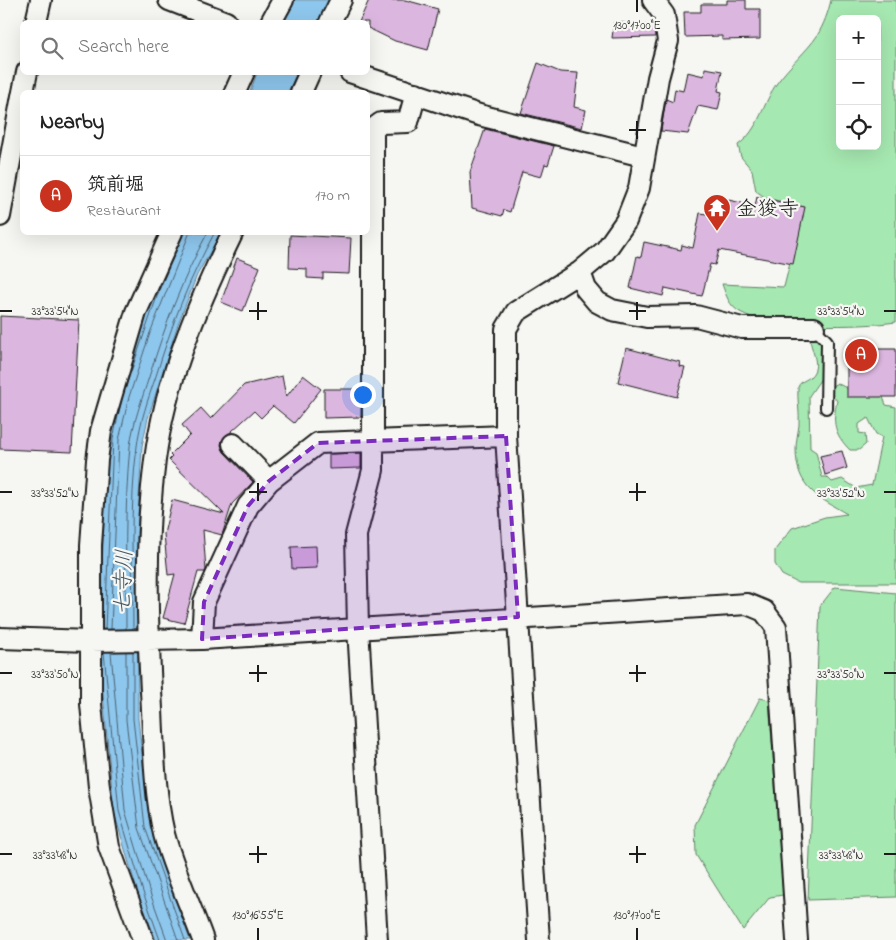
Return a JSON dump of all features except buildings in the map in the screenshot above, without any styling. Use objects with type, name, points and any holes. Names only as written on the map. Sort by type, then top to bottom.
[{"type":"street","points":[[36,20],[41,0]]},
{"type":"street","points":[[169,0],[221,20]]},
{"type":"street","points":[[272,20],[283,0]]},
{"type":"street","points":[[331,20],[341,0]]},
{"type":"street","points":[[539,940],[506,436],[506,329],[516,312],[580,272],[605,251],[626,221],[638,188],[659,72],[668,41],[664,15],[653,0]]},
{"type":"street","points":[[23,90],[26,75]]},
{"type":"street","points":[[236,90],[243,75]]},
{"type":"street","points":[[302,90],[309,75]]},
{"type":"street","points":[[359,75],[479,115],[643,156]]},
{"type":"street","points":[[377,940],[358,628],[356,535],[373,470],[373,129],[381,122],[408,122],[416,93]]},
{"type":"street","points":[[0,216],[20,107]]},
{"type":"street","points":[[143,940],[109,847],[104,818],[91,704],[92,528],[101,431],[136,312],[171,235]]},
{"type":"street","points":[[204,940],[164,835],[157,792],[149,640],[149,519],[157,450],[167,398],[203,294],[232,235]]},
{"type":"street","points":[[580,272],[586,290],[596,302],[612,310],[647,316],[696,316],[742,328],[814,328]]},
{"type":"street","points":[[202,639],[204,602],[248,506],[270,480],[318,443],[506,436]]},
{"type":"street","points":[[233,444],[270,480]]},
{"type":"street","points":[[0,638],[90,641],[202,639],[518,617],[747,604],[764,611],[776,627],[797,940]]},
{"type":"lane","points":[[814,328],[827,341],[826,408]]},
{"type":"highlighted area","points":[[506,436],[518,617],[202,639],[204,602],[248,506],[269,481],[318,443]]},
{"type":"green space","points":[[831,0],[896,0],[896,322],[839,326],[793,324],[754,318],[733,307],[722,284],[784,287],[804,207],[766,198],[756,191],[752,170],[741,157],[738,145],[751,132],[777,83],[817,36],[824,23]]},
{"type":"green space","points":[[815,338],[822,344],[823,370],[820,380],[809,396],[810,448],[816,452],[822,477],[827,477],[832,482],[842,479],[856,488],[872,485],[882,437],[876,434],[868,418],[859,424],[859,433],[865,434],[866,444],[859,450],[850,450],[841,439],[836,427],[837,401],[831,393],[831,387],[837,383],[850,390],[884,386],[883,397],[886,405],[896,407],[896,583],[798,583],[782,575],[775,564],[775,550],[792,528],[825,517],[847,514],[811,490],[804,482],[797,462],[796,446],[799,425],[798,387],[814,372],[816,363],[810,340]]},
{"type":"green space","points":[[835,587],[896,593],[896,897],[808,900],[820,606]]},
{"type":"green space","points":[[760,698],[769,700],[783,895],[770,897],[743,930],[696,855],[695,825]]},
{"type":"water","points":[[294,0],[329,0],[320,20],[283,20]]},
{"type":"water","points":[[256,75],[296,75],[289,90],[251,90]]},
{"type":"water","name":"七寺川","points":[[179,235],[220,235],[197,275],[178,324],[148,418],[142,446],[137,532],[138,719],[150,826],[190,940],[156,940],[138,894],[114,812],[99,651],[108,438],[139,329]]},
{"type":"place","name":"金狻寺","points":[[717,232]]},
{"type":"place","name":"筑前堀","points":[[861,355]]}]
